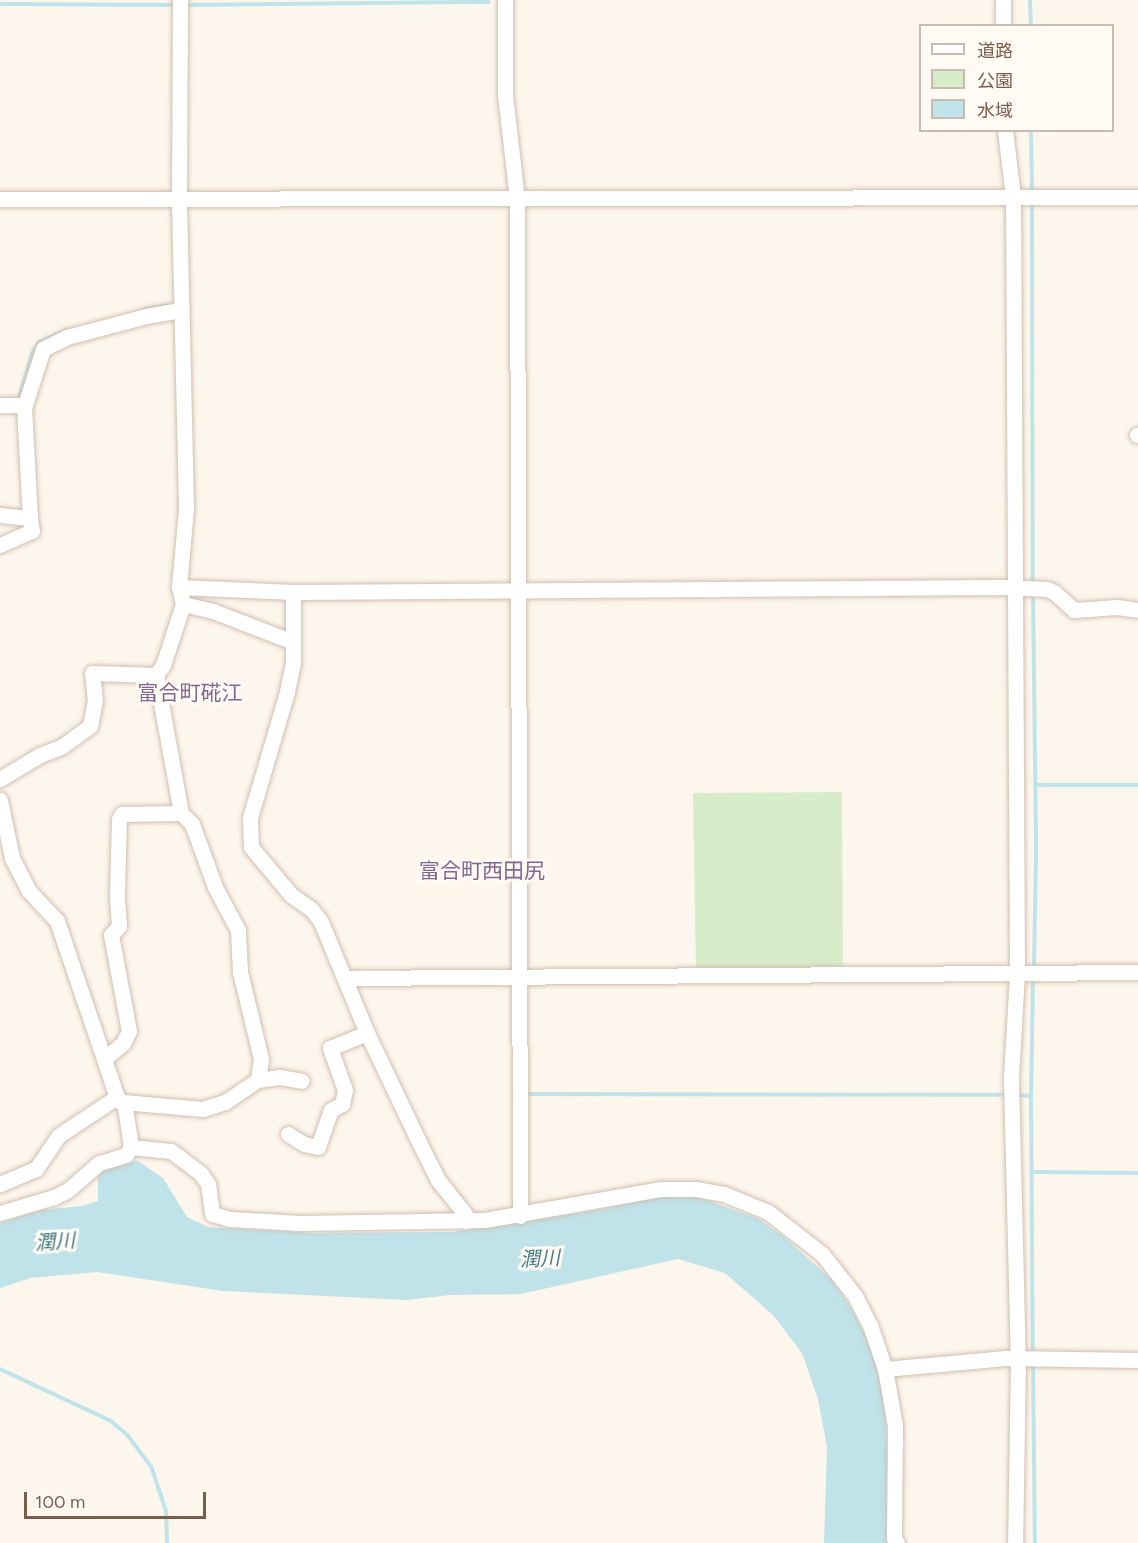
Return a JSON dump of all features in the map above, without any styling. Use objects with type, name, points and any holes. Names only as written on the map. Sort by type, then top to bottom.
[{"type":"street","points":[[180,0],[179,198],[186,508],[179,587],[183,604],[163,665],[156,675],[181,813],[192,824],[215,887],[238,930],[240,972],[261,1059],[258,1080]]},
{"type":"street","points":[[505,0],[505,95],[517,198],[520,1215]]},
{"type":"street","points":[[1003,0],[1003,24]]},
{"type":"street","points":[[1005,132],[1017,197],[1019,974],[1011,1079],[1018,1359],[1015,1543]]},
{"type":"street","points":[[0,199],[1138,197]]},
{"type":"street","points":[[0,545],[32,531],[24,431],[25,405],[43,349],[67,337],[146,316],[181,310]]},
{"type":"street","points":[[0,405],[25,405]]},
{"type":"street","points":[[0,515],[30,518]]},
{"type":"street","points":[[179,587],[293,592],[1018,588],[1047,589],[1054,592],[1074,610],[1117,607],[1138,610]]},
{"type":"street","points":[[293,592],[293,663],[250,818],[251,847],[291,895],[311,909],[321,922],[367,1033],[438,1180],[465,1214],[466,1221]]},
{"type":"street","points":[[183,604],[213,611],[293,642]]},
{"type":"street","points":[[0,779],[40,755],[61,747],[90,726],[95,701],[92,673],[156,675]]},
{"type":"street","points":[[0,800],[12,858],[29,891],[57,921],[121,1102],[130,1143],[126,1155],[99,1163],[68,1190],[54,1197],[0,1213]]},
{"type":"street","points":[[104,1059],[123,1043],[129,1031],[111,935],[118,926],[119,819],[122,814],[181,813]]},
{"type":"street","points":[[345,978],[1138,972]]},
{"type":"street","points":[[288,1134],[304,1144],[318,1147],[331,1110],[342,1104],[345,1090],[338,1064],[330,1048],[367,1033]]},
{"type":"street","points":[[0,1184],[36,1169],[58,1136],[121,1102],[203,1109],[225,1102],[258,1080],[280,1077],[302,1081]]},
{"type":"street","points":[[130,1143],[171,1151],[201,1174],[208,1184],[212,1214],[231,1219],[300,1223],[466,1221],[520,1215],[661,1189],[696,1189],[724,1194],[750,1204],[786,1224],[822,1254],[855,1296],[870,1325],[885,1369],[895,1426],[894,1538],[897,1543]]},
{"type":"street","points":[[885,1369],[1018,1359],[1138,1360]]},
{"type":"green space","points":[[842,792],[843,971],[696,972],[693,793]]},
{"type":"water","name":"潤川","points":[[138,1161],[163,1178],[187,1217],[208,1227],[311,1233],[451,1232],[599,1210],[646,1199],[693,1195],[759,1219],[784,1237],[832,1280],[853,1311],[871,1347],[884,1386],[892,1543],[824,1543],[827,1447],[818,1399],[802,1353],[773,1315],[725,1273],[678,1259],[521,1294],[450,1295],[406,1300],[223,1291],[97,1272],[31,1278],[0,1288],[0,1223],[40,1210],[82,1206],[98,1201],[98,1168]]},
{"type":"waterway","points":[[1030,0],[1031,24]]},
{"type":"waterway","points":[[184,5],[489,2]]},
{"type":"waterway","points":[[0,4],[176,5]]},
{"type":"waterway","points":[[1031,132],[1032,193]]},
{"type":"waterway","points":[[1032,200],[1033,586]]},
{"type":"waterway","points":[[145,309],[167,305]]},
{"type":"waterway","points":[[18,400],[32,354],[39,342],[66,330]]},
{"type":"waterway","points":[[1033,593],[1036,853],[1034,970]]},
{"type":"waterway","points":[[1035,785],[1138,785]]},
{"type":"waterway","points":[[1031,1096],[1033,977]]},
{"type":"waterway","points":[[524,1094],[1008,1095]]},
{"type":"waterway","points":[[1016,1095],[1031,1096],[1033,1354]]},
{"type":"waterway","points":[[1034,1172],[1138,1173]]},
{"type":"waterway","points":[[1033,1362],[1035,1543]]},
{"type":"waterway","points":[[0,1369],[111,1421],[128,1436],[151,1466],[166,1511],[167,1543]]},
{"type":"district","name":"富合町硴江","points":[[190,693]]},
{"type":"district","name":"富合町西田尻","points":[[482,871]]}]
